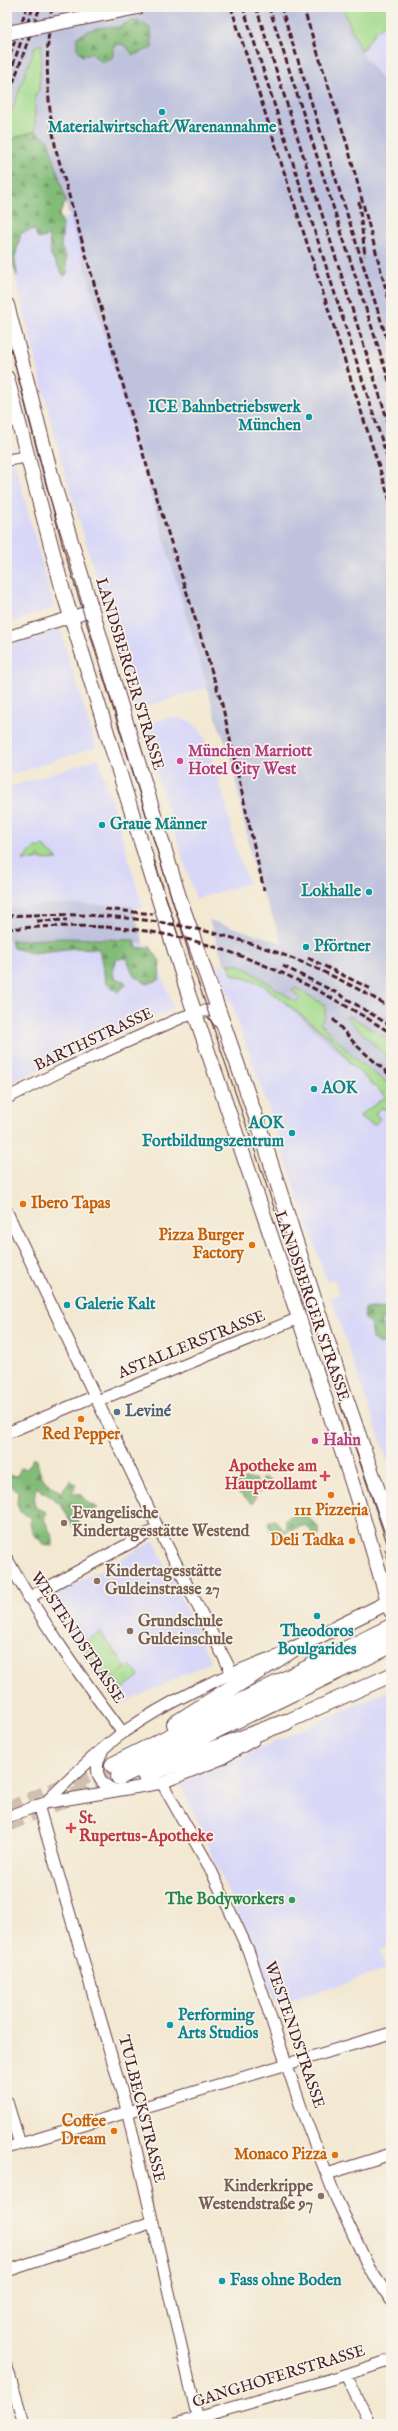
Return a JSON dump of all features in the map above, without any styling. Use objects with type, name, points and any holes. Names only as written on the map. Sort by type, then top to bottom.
[{"type":"highway","points":[[119,1779],[257,1692],[391,1627]]},
{"type":"highway","points":[[119,1779],[391,1645]]},
{"type":"highway","points":[[119,1779],[129,1750],[293,1649]]},
{"type":"highway","points":[[119,1779],[286,1722]]},
{"type":"main road","points":[[7,33],[138,7]]},
{"type":"main road","name":"LANDSBERGER STRASSE","points":[[7,305],[53,482],[179,897],[233,1048],[344,1392],[391,1528]]},
{"type":"main road","name":"LANDSBERGER STRASSE","points":[[7,378],[71,617],[194,1014],[299,1318],[358,1498],[390,1605]]},
{"type":"main road","points":[[293,1649],[390,1605]]},
{"type":"main road","points":[[286,1722],[391,1675]]},
{"type":"street","points":[[7,460],[27,457]]},
{"type":"street","points":[[7,637],[93,610]]},
{"type":"street","name":"LANDSBERGER STRASSE","points":[[194,1014],[208,1011],[214,1013],[233,1048]]},
{"type":"street","name":"BARTHSTRASSE","points":[[7,1098],[134,1038],[194,1014]]},
{"type":"street","points":[[7,1212],[158,1528],[232,1673]]},
{"type":"street","name":"ASTALLERSTRASSE","points":[[7,1433],[299,1318]]},
{"type":"street","points":[[28,1598],[158,1528]]},
{"type":"street","name":"WESTENDSTRASSE","points":[[7,1559],[28,1598],[82,1680],[123,1733]]},
{"type":"street","points":[[41,1804],[123,1733],[192,1691],[232,1673],[293,1649]]},
{"type":"street","points":[[104,1750],[97,1764],[98,1777],[102,1784],[119,1779],[162,1783],[219,1760],[286,1722]]},
{"type":"street","points":[[7,1817],[41,1804],[79,1798],[119,1779]]},
{"type":"street","points":[[68,1781],[79,1798]]},
{"type":"street","name":"WESTENDSTRASSE","points":[[162,1783],[210,1868],[248,1950],[327,2174],[368,2268],[391,2300]]},
{"type":"street","name":"TULBECKSTRASSE","points":[[41,1804],[127,2110],[198,2421]]},
{"type":"street","points":[[7,2148],[127,2110],[391,2033]]},
{"type":"street","points":[[7,2102],[20,2144]]},
{"type":"street","points":[[327,2174],[391,2154]]},
{"type":"street","points":[[7,2271],[153,2222]]},
{"type":"street","name":"GANGHOFERSTRASSE","points":[[176,2424],[198,2421],[391,2360]]},
{"type":"street","points":[[7,2366],[24,2424]]},
{"type":"street","points":[[346,2375],[370,2424]]},
{"type":"shaded area","points":[[7,7],[342,7],[361,52],[391,91],[391,1099],[262,983],[225,965],[209,920],[283,943],[255,875],[230,752],[218,725],[70,217],[42,133],[7,146]]},
{"type":"shaded area","points":[[391,19],[391,91],[361,52],[375,32]]},
{"type":"shaded area","points":[[70,217],[207,687],[136,710],[57,446],[7,242],[7,230]]},
{"type":"shaded area","points":[[7,434],[54,608],[7,624]]},
{"type":"shaded area","points":[[60,629],[96,747],[7,776],[7,646]]},
{"type":"shaded area","points":[[170,717],[190,721],[200,730],[204,737],[223,793],[237,853],[249,883],[196,899],[141,726]]},
{"type":"shaded area","points":[[99,758],[143,908],[55,904],[7,908],[7,788]]},
{"type":"shaded area","points":[[55,904],[133,906],[144,944],[58,939],[7,941],[7,908]]},
{"type":"shaded area","points":[[58,939],[151,945],[173,1006],[171,1010],[7,1084],[7,941]]},
{"type":"shaded area","points":[[217,963],[262,983],[391,1099],[391,1471],[331,1298],[340,1294],[334,1279],[327,1281],[324,1273],[266,1101]]},
{"type":"shaded area","name":"Grundschule Guldeinschule","points":[[154,1541],[211,1662],[118,1706],[44,1601]]},
{"type":"shaded area","points":[[391,1689],[391,1946],[380,1950],[385,1970],[277,2005],[181,1784]]},
{"type":"green space","points":[[342,7],[391,7],[391,19],[375,32],[361,52]]},
{"type":"green space","points":[[138,20],[151,29],[152,48],[133,55],[125,45],[116,44],[112,58],[102,62],[92,54],[82,56],[77,48],[77,37],[87,32],[101,27],[117,28],[130,21]]},
{"type":"green space","points":[[42,44],[39,90],[35,95],[35,131],[14,138],[7,143],[7,124],[35,46]]},
{"type":"green space","points":[[35,131],[48,140],[66,201],[59,215],[63,224],[61,247],[66,257],[67,274],[64,276],[51,255],[49,236],[38,239],[34,229],[21,233],[15,257],[17,276],[7,247],[7,198],[13,195],[11,186],[7,185],[7,145],[14,138]]},
{"type":"green space","points":[[42,845],[58,859],[40,860],[40,857],[37,857],[37,860],[23,860],[36,846],[39,848]]},
{"type":"green space","points":[[62,938],[135,940],[137,948],[150,947],[160,961],[159,980],[147,984],[133,975],[127,958],[117,959],[113,970],[114,978],[124,981],[126,985],[118,992],[106,983],[99,949],[75,948],[33,953],[13,948],[11,941]]},
{"type":"green space","points":[[229,964],[241,965],[296,1002],[300,999],[292,989],[296,988],[325,1005],[325,1017],[320,1023],[357,1060],[391,1086],[391,1107],[388,1110],[382,1108],[375,1113],[380,1119],[374,1125],[360,1117],[361,1114],[386,1097],[352,1065],[332,1039],[261,984],[232,974]]},
{"type":"green space","points":[[350,1016],[391,1041],[391,1061],[346,1017]]},
{"type":"green space","points":[[365,1309],[391,1309],[391,1319],[382,1318],[381,1324],[389,1338],[381,1344],[372,1339],[370,1323],[364,1318]]},
{"type":"green space","points":[[33,1457],[37,1460],[39,1471],[47,1483],[61,1492],[71,1480],[76,1485],[72,1493],[80,1494],[88,1503],[98,1508],[78,1517],[79,1528],[72,1525],[61,1504],[36,1487],[34,1502],[36,1508],[47,1512],[44,1519],[53,1538],[53,1546],[45,1545],[32,1533],[30,1523],[32,1518],[20,1512],[17,1504],[18,1491],[7,1483],[8,1475],[17,1476],[21,1468],[26,1469],[31,1464]]},
{"type":"green space","points":[[264,1477],[272,1482],[271,1487],[257,1493],[253,1504],[235,1490],[237,1482],[244,1479],[256,1479],[258,1486],[263,1484],[261,1480]]},
{"type":"green space","points":[[302,1511],[319,1528],[319,1535],[315,1536],[306,1525],[287,1531],[286,1534],[281,1533],[278,1537],[274,1536],[268,1524],[270,1521],[275,1520],[284,1531],[287,1527],[285,1519]]},
{"type":"green space","points":[[100,1632],[127,1668],[108,1681],[81,1645]]},
{"type":"green space","points":[[130,1665],[139,1676],[122,1689],[114,1677]]},
{"type":"tunnel","points":[[7,1810],[113,1765]]},
{"type":"tunnel","points":[[7,1824],[119,1777]]},
{"type":"tram line","points":[[7,333],[63,547],[195,973],[391,1555]]},
{"type":"tram line","points":[[154,861],[178,935]]},
{"type":"tram line","points":[[385,1549],[391,1569]]},
{"type":"railway","points":[[7,21],[11,7]]},
{"type":"railway","points":[[7,63],[27,7]]},
{"type":"railway","points":[[7,82],[33,7]]},
{"type":"railway","points":[[7,100],[40,7]]},
{"type":"railway","points":[[52,7],[47,61],[50,114],[56,150],[139,441],[222,704],[264,890]]},
{"type":"railway","points":[[231,7],[391,504]]},
{"type":"railway","points":[[243,7],[391,469]]},
{"type":"railway","points":[[256,7],[391,431]]},
{"type":"railway","points":[[269,7],[391,387]]},
{"type":"railway","points":[[281,7],[391,352]]},
{"type":"railway","points":[[303,7],[347,144],[391,308]]},
{"type":"railway","points":[[359,202],[365,256]]},
{"type":"railway","points":[[105,909],[153,914]]},
{"type":"railway","points":[[7,916],[59,915],[110,917],[159,922],[206,931],[253,944],[300,961],[345,982],[391,1008]]},
{"type":"railway","points":[[37,921],[67,920]]},
{"type":"railway","points":[[7,929],[91,926],[156,933],[192,940],[227,951],[295,979],[328,996],[391,1033]]},
{"type":"railway","points":[[308,958],[371,989]]},
{"type":"railway","points":[[283,966],[339,994],[391,1026]]},
{"type":"railway","points":[[333,1019],[357,1046],[391,1076]]},
{"type":"place","name":"Materialwirtschaft/Warenannahme","points":[[162,112]]},
{"type":"place","name":"ICE Bahnbetriebswerk München","points":[[309,417]]},
{"type":"place","name":"München Marriott Hotel City West","points":[[180,761]]},
{"type":"place","name":"Graue Männer","points":[[102,825]]},
{"type":"place","name":"Lokhalle","points":[[369,892]]},
{"type":"place","name":"Pförtner","points":[[306,947]]},
{"type":"place","name":"AOK","points":[[314,1089]]},
{"type":"place","name":"AOK Fortbildungszentrum","points":[[292,1133]]},
{"type":"place","name":"Ibero Tapas","points":[[23,1204]]},
{"type":"place","name":"Pizza Burger Factory","points":[[252,1245]]},
{"type":"place","name":"Galerie Kalt","points":[[67,1305]]},
{"type":"place","name":"Leviné","points":[[117,1412]]},
{"type":"place","name":"Red Pepper","points":[[81,1419]]},
{"type":"place","name":"Hahn","points":[[315,1441]]},
{"type":"place","name":"Apotheke am Hauptzollamt","points":[[325,1476]]},
{"type":"place","name":"111 Pizzeria","points":[[331,1495]]},
{"type":"place","name":"Evangelische Kindertagesstätte Westend","points":[[64,1523]]},
{"type":"place","name":"Deli Tadka","points":[[352,1541]]},
{"type":"place","name":"Kindertagesstätte Guldeinstrasse 27","points":[[97,1581]]},
{"type":"place","name":"Theodoros Boulgarides","points":[[317,1616]]},
{"type":"place","name":"Grundschule Guldeinschule","points":[[130,1631]]},
{"type":"place","name":"St. Rupertus-Apotheke","points":[[71,1828]]},
{"type":"place","name":"The Bodyworkers","points":[[292,1900]]},
{"type":"place","name":"Performing Arts Studios","points":[[170,2025]]},
{"type":"place","name":"Coffee Dream","points":[[114,2131]]},
{"type":"place","name":"Monaco Pizza","points":[[335,2155]]},
{"type":"place","name":"Kinderkrippe Westendstraße 97","points":[[321,2196]]},
{"type":"place","name":"Fass ohne Boden","points":[[222,2281]]}]
